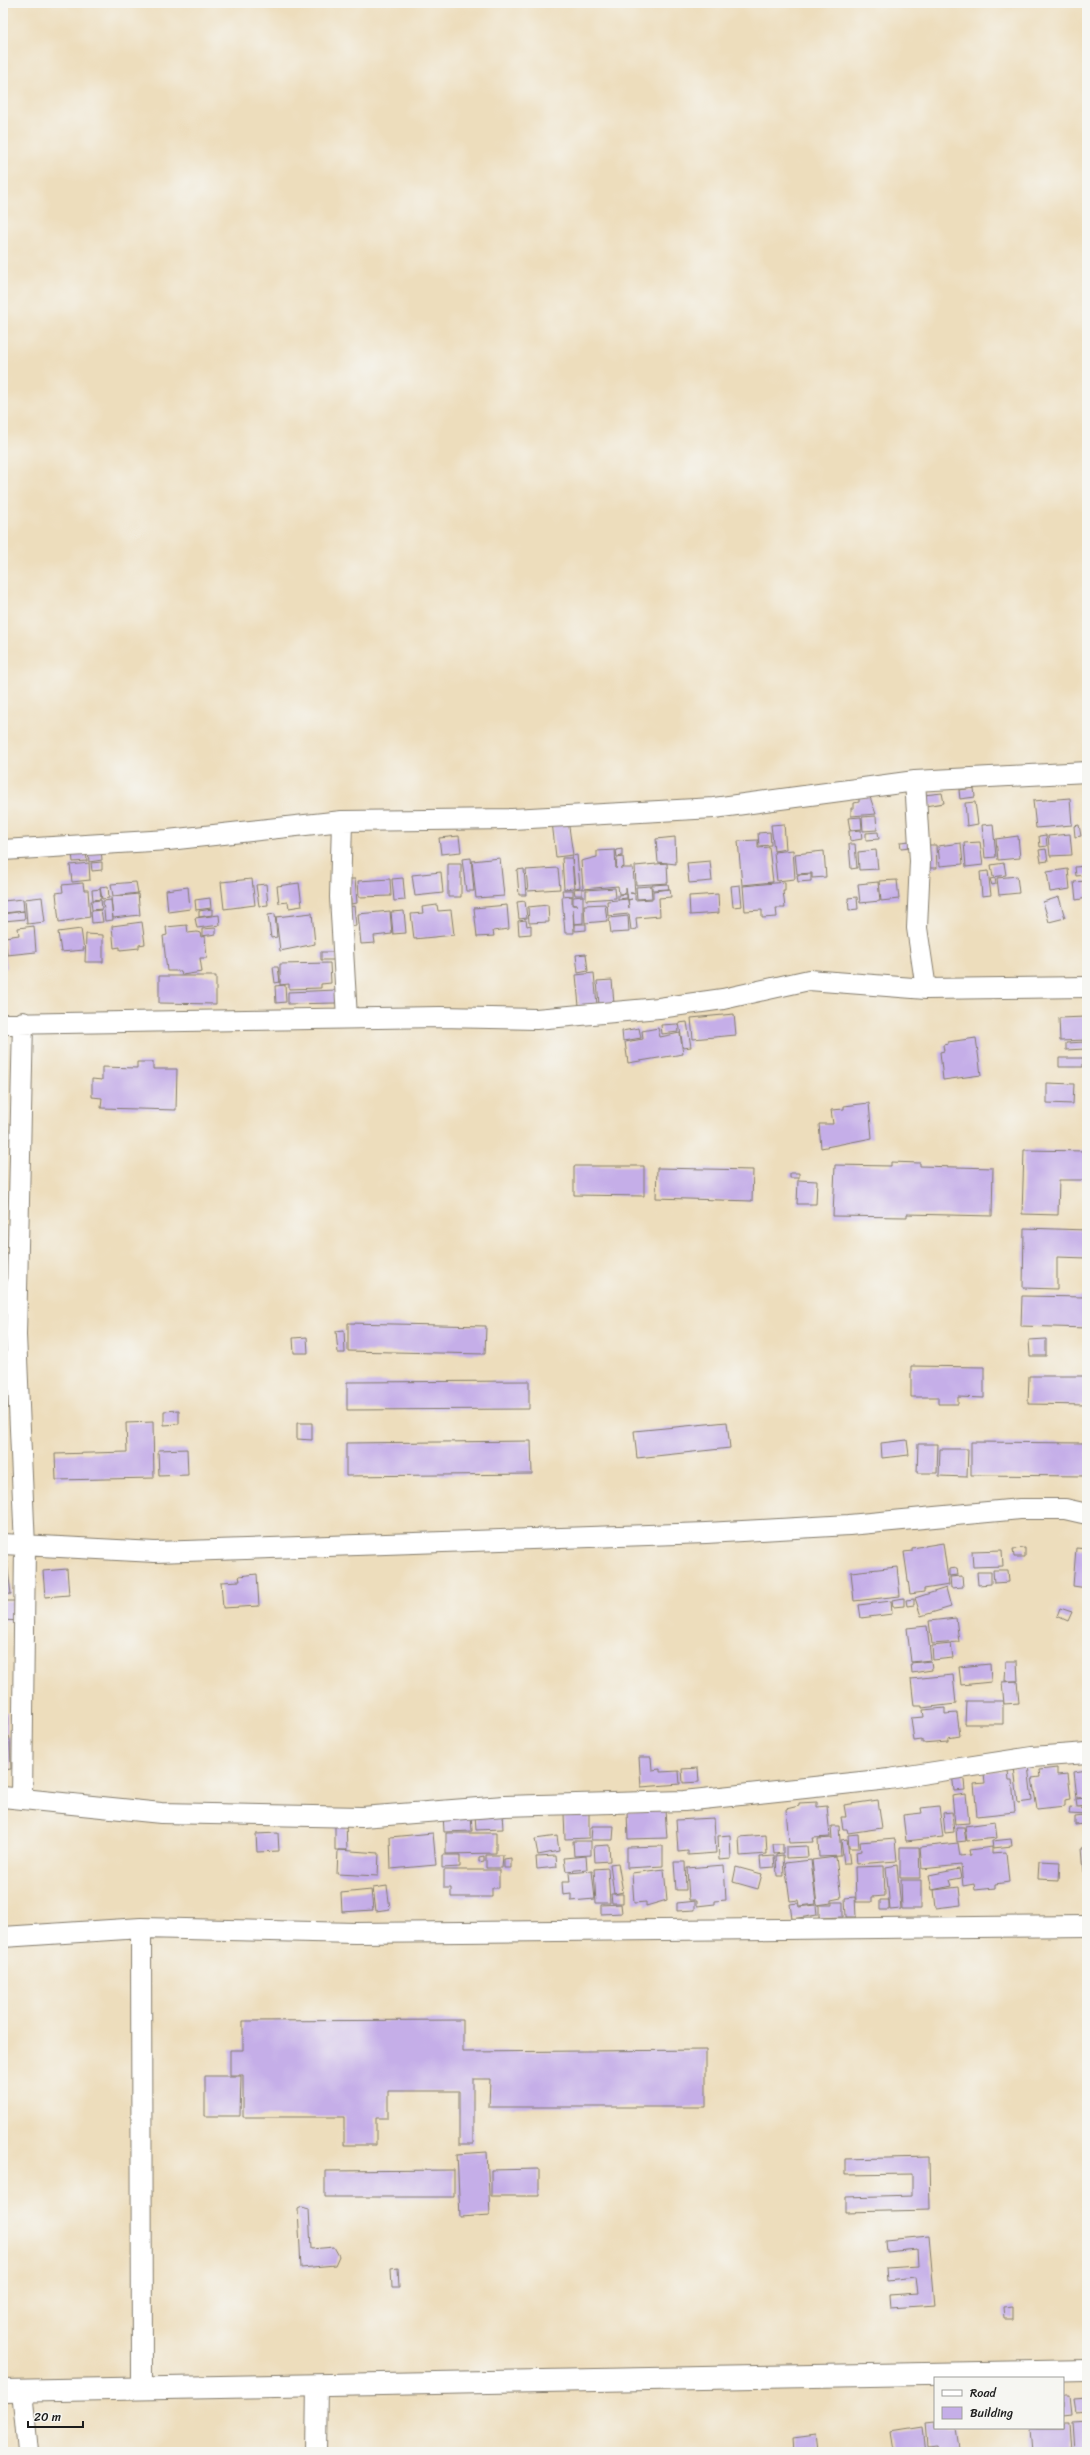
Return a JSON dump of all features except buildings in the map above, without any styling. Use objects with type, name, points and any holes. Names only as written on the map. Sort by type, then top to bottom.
[{"type":"street","points":[[3,850],[168,840],[342,821],[512,819],[714,808],[915,781],[1087,772]]},
{"type":"street","points":[[915,781],[920,861],[917,928],[926,989]]},
{"type":"street","points":[[342,821],[340,897],[347,1018]]},
{"type":"street","points":[[3,1024],[23,1022],[347,1018],[536,1019],[659,1008],[723,999],[809,980],[926,989],[1087,987]]},
{"type":"street","points":[[23,1022],[9,1335],[26,1546],[12,1797],[161,1813],[362,1817],[504,1806],[684,1801],[889,1778],[1032,1757],[1087,1753]]},
{"type":"street","points":[[3,1544],[155,1552],[714,1533],[849,1525],[1020,1509],[1065,1509],[1087,1514]]},
{"type":"street","points":[[3,1937],[141,1928],[355,1933],[1087,1926]]},
{"type":"street","points":[[141,1928],[142,2389]]},
{"type":"street","points":[[28,2452],[13,2391],[1087,2371]]},
{"type":"street","points":[[316,2452],[317,2385]]}]
